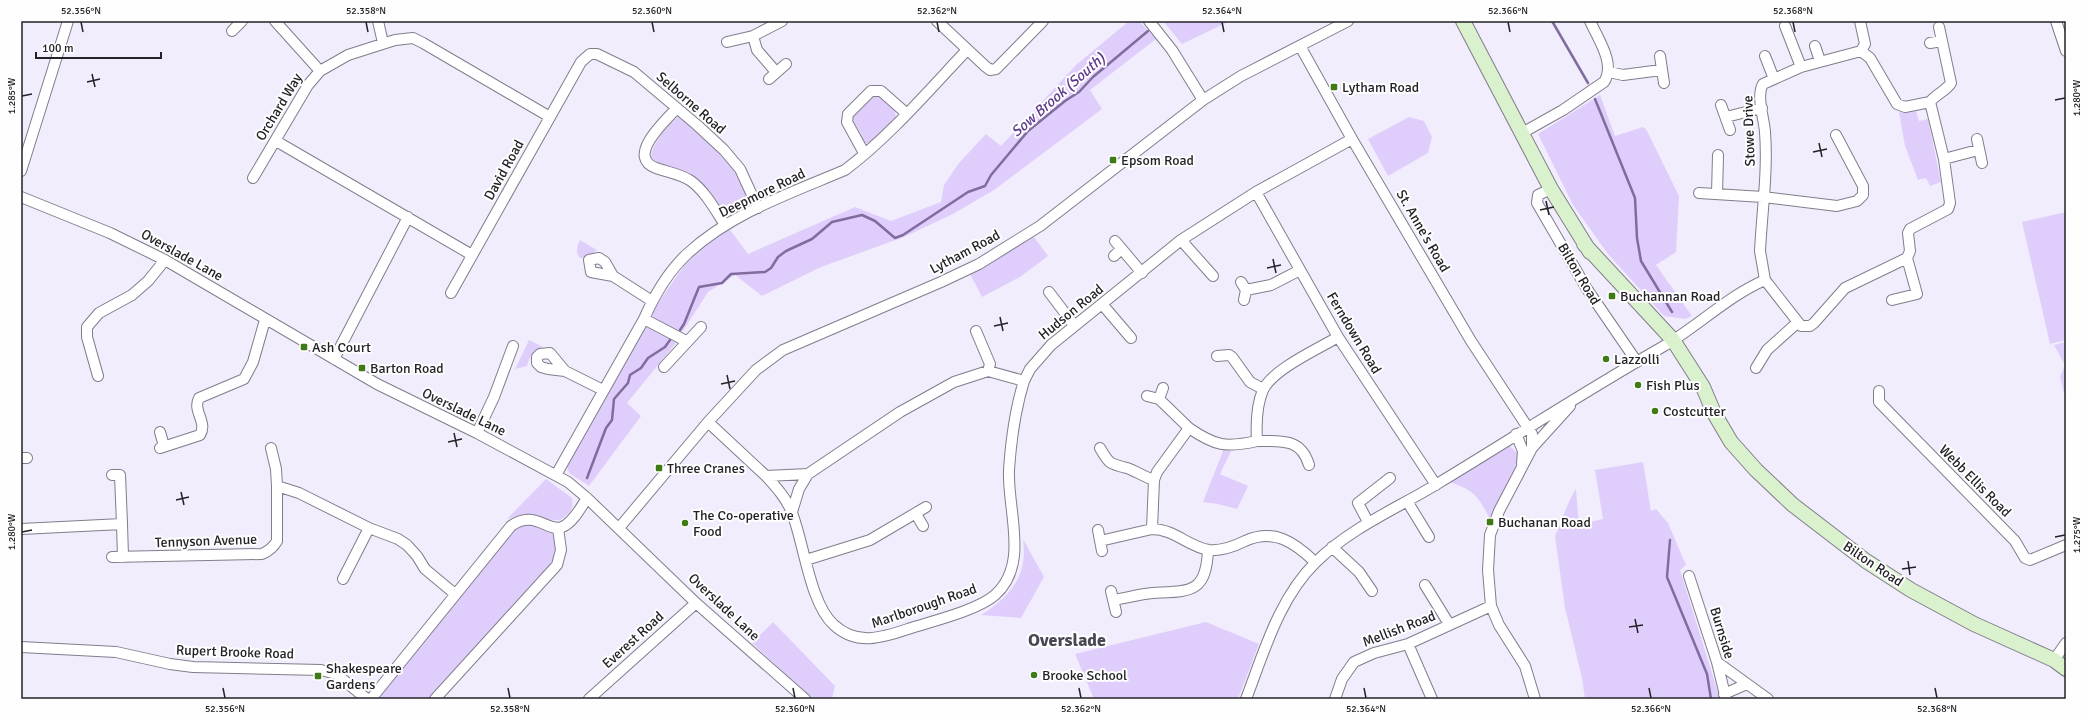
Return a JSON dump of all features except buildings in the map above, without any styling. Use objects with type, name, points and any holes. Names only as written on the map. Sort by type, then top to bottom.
[{"type":"main road","name":"Bilton Road","points":[[1463,21],[1551,189],[1584,244],[1668,343],[1703,387],[1714,413],[1731,442],[1756,470],[1793,505],[1866,561],[1911,590],[1974,624],[2054,660],[2066,669]]},
{"type":"main road","name":"Bilton Road","points":[[1668,343],[1697,395],[1714,413]]},
{"type":"street","points":[[21,171],[68,21]]},
{"type":"street","points":[[232,31],[242,21]]},
{"type":"street","points":[[275,21],[320,71]]},
{"type":"street","points":[[378,21],[383,43]]},
{"type":"street","points":[[727,42],[753,36],[782,21]]},
{"type":"street","points":[[937,21],[990,70],[996,69],[1043,21]]},
{"type":"street","points":[[1149,21],[1172,50],[1203,100]]},
{"type":"street","name":"Lytham Road","points":[[619,528],[708,422],[756,370],[783,350],[941,282],[979,264],[1040,226],[1203,100],[1241,76],[1348,21]]},
{"type":"street","points":[[1522,133],[1563,110],[1604,82],[1609,72],[1607,60],[1590,21]]},
{"type":"street","points":[[1860,21],[1865,44],[1861,51],[1870,58],[1897,104],[1905,107],[1930,102],[1934,96],[1948,87],[1951,83],[1940,27]]},
{"type":"street","points":[[2056,21],[2066,51]]},
{"type":"street","points":[[1785,26],[1801,67]]},
{"type":"street","points":[[753,36],[757,50],[772,75],[786,64]]},
{"type":"street","name":"Orchard Way","points":[[253,178],[308,85],[320,71],[348,55],[395,40],[413,38],[550,117]]},
{"type":"street","points":[[1930,44],[1942,41]]},
{"type":"street","name":"St. Anne's Road","points":[[1300,46],[1352,139],[1471,341],[1528,426],[1534,440],[1532,448]]},
{"type":"street","points":[[1815,46],[1820,61]]},
{"type":"street","name":"Deepmore Road","points":[[556,475],[644,319],[652,301],[687,254],[725,225],[758,208],[845,170],[907,114],[967,50]]},
{"type":"street","name":"Stowe Drive","points":[[1765,280],[1760,251],[1766,150],[1762,108],[1762,86],[1801,67],[1861,51]]},
{"type":"street","name":"Selborne Road","points":[[581,62],[590,54],[597,54],[634,72],[724,150],[740,169],[758,208]]},
{"type":"street","points":[[1660,56],[1664,83]]},
{"type":"street","points":[[1765,56],[1774,79]]},
{"type":"street","name":"David Road","points":[[452,293],[472,254],[581,62]]},
{"type":"street","points":[[1609,72],[1623,75],[1661,70]]},
{"type":"street","points":[[864,153],[847,122],[847,118],[848,114],[872,91],[882,91],[907,114]]},
{"type":"street","points":[[1246,699],[1277,620],[1293,590],[1315,562],[1332,547],[1368,522],[1436,485],[1528,426],[1668,343],[1750,287],[1765,280],[1797,323],[1801,326],[1810,326],[1845,288],[1910,256],[1908,233],[1910,229],[1948,209],[1949,206],[1944,159],[1930,102]]},
{"type":"street","points":[[1721,105],[1730,130]]},
{"type":"street","points":[[677,108],[653,135],[645,149],[646,160],[651,166],[691,181],[725,225]]},
{"type":"street","points":[[1726,117],[1762,108]]},
{"type":"street","points":[[1699,193],[1763,197],[1837,206],[1857,200],[1863,195],[1863,186],[1842,156],[1836,135]]},
{"type":"street","name":"Hudson Road","points":[[1024,381],[1038,360],[1074,325],[1142,273],[1181,240],[1256,192],[1352,139]]},
{"type":"street","points":[[1976,139],[1982,163]]},
{"type":"street","points":[[276,141],[472,254]]},
{"type":"street","points":[[1944,159],[1978,150]]},
{"type":"street","points":[[1717,194],[1718,155]]},
{"type":"street","name":"Bilton Road","points":[[1551,189],[1538,195],[1537,203],[1587,289],[1637,362]]},
{"type":"street","name":"Ferndown Road","points":[[1256,192],[1338,337],[1436,485]]},
{"type":"street","name":"Overslade Lane","points":[[21,197],[110,233],[165,260],[265,320],[377,384],[477,433],[556,475],[587,498],[696,603],[805,699]]},
{"type":"street","points":[[334,360],[408,217]]},
{"type":"street","points":[[1181,240],[1215,279]]},
{"type":"street","points":[[1114,256],[1118,245],[1142,273]]},
{"type":"street","points":[[1892,300],[1917,294],[1907,258]]},
{"type":"street","points":[[98,376],[87,337],[87,327],[99,312],[132,295],[165,260]]},
{"type":"street","points":[[1244,291],[1271,286],[1300,270]]},
{"type":"street","points":[[613,276],[652,301]]},
{"type":"street","points":[[1049,292],[1074,325]]},
{"type":"street","points":[[1102,304],[1131,338]]},
{"type":"street","points":[[644,319],[686,341]]},
{"type":"street","points":[[160,432],[162,447],[200,435],[203,426],[196,408],[199,398],[244,379],[253,362],[265,320]]},
{"type":"street","points":[[1756,368],[1767,350],[1797,323]]},
{"type":"street","points":[[664,366],[686,341],[701,327]]},
{"type":"street","points":[[976,331],[990,364],[988,371]]},
{"type":"street","points":[[1257,441],[1256,420],[1263,389],[1274,376],[1338,337]]},
{"type":"street","points":[[477,433],[494,397],[513,346]]},
{"type":"street","points":[[1217,356],[1230,351],[1239,364],[1244,376],[1250,382],[1263,389]]},
{"type":"street","points":[[565,371],[603,390]]},
{"type":"street","points":[[792,512],[799,489],[808,474],[900,412],[954,382],[988,371],[1024,381]]},
{"type":"street","name":"Marlborough Road","points":[[766,476],[782,494],[792,512],[820,607],[827,617],[842,631],[865,639],[883,637],[952,615],[980,604],[995,595],[1005,583],[1012,568],[1015,552],[1009,471],[1015,414],[1024,381]]},
{"type":"street","points":[[1159,399],[1163,388]]},
{"type":"street","name":"Webb Ellis Road","points":[[1879,391],[1879,402],[2015,541],[2025,558],[2030,560],[2066,545]]},
{"type":"street","points":[[1147,396],[1159,399],[1189,428],[1204,438],[1220,445],[1236,446],[1257,441],[1289,442],[1310,452],[1309,465]]},
{"type":"street","points":[[1535,699],[1525,666],[1499,625],[1491,606],[1488,570],[1490,535],[1499,511],[1532,448],[1577,398]]},
{"type":"street","points":[[708,422],[766,476],[808,474]]},
{"type":"street","points":[[1152,529],[1154,480],[1157,472],[1189,428]]},
{"type":"street","points":[[1516,434],[1523,451],[1521,468]]},
{"type":"street","name":"Tennyson Avenue","points":[[112,557],[262,554],[273,548],[277,541],[277,486],[276,469],[270,446]]},
{"type":"street","points":[[1101,455],[1113,465],[1126,468],[1141,476],[1154,480]]},
{"type":"street","points":[[112,475],[120,475],[123,557]]},
{"type":"street","points":[[1368,522],[1358,503],[1390,478]]},
{"type":"street","points":[[277,486],[299,493],[407,545],[425,570],[455,594]]},
{"type":"street","points":[[371,699],[511,526],[518,521],[537,520],[558,528],[569,523],[587,498]]},
{"type":"street","points":[[1407,501],[1430,537]]},
{"type":"street","points":[[806,560],[870,540],[926,507]]},
{"type":"street","points":[[916,514],[924,526]]},
{"type":"street","points":[[21,528],[122,524]]},
{"type":"street","points":[[343,582],[369,528]]},
{"type":"street","points":[[435,699],[557,565],[562,550],[558,528]]},
{"type":"street","points":[[1098,530],[1101,546],[1152,529],[1168,532],[1208,550],[1226,549],[1249,539],[1267,535],[1280,537],[1296,544],[1315,562]]},
{"type":"street","points":[[1332,547],[1359,572],[1372,592]]},
{"type":"street","points":[[1116,612],[1112,596],[1176,593],[1198,584],[1203,577],[1208,550]]},
{"type":"street","name":"Burnside","points":[[1689,576],[1717,662],[1725,696]]},
{"type":"street","points":[[1425,585],[1449,624]]},
{"type":"street","name":"Everest Road","points":[[589,699],[696,603]]},
{"type":"street","name":"Mellish Road","points":[[1336,699],[1342,678],[1354,662],[1374,653],[1408,644],[1491,606]]},
{"type":"street","points":[[2054,660],[2066,643]]},
{"type":"street","points":[[1408,644],[1432,699]]},
{"type":"street","name":"Rupert Brooke Road","points":[[21,647],[116,652],[170,664],[193,667],[321,670],[336,674],[367,699]]},
{"type":"street","points":[[1717,662],[1768,699]]},
{"type":"street","points":[[1725,696],[1747,684]]},
{"type":"shaded area","points":[[1129,21],[1139,21],[1156,39],[1090,90],[1102,109],[994,190],[953,214],[904,237],[821,267],[762,296],[735,275],[708,292],[681,334],[653,317],[653,310],[691,256],[728,227],[748,254],[855,207],[891,221],[941,202],[944,185],[959,163],[986,134],[1001,146],[1076,65]]},
{"type":"shaded area","points":[[1163,21],[1230,21],[1182,44]]},
{"type":"shaded area","points":[[875,95],[894,106],[896,118],[869,143],[864,143],[853,117]]},
{"type":"shaded area","points":[[1600,95],[1615,136],[1643,127],[1646,129],[1679,196],[1676,252],[1656,265],[1692,316],[1685,319],[1664,316],[1608,254],[1573,205],[1538,134]]},
{"type":"shaded area","points":[[1916,111],[1919,121],[1928,119],[1941,182],[1930,186],[1926,178],[1918,180],[1905,146],[1899,112],[1907,113]]},
{"type":"shaded area","points":[[680,116],[729,162],[747,196],[748,203],[733,214],[726,215],[690,173],[659,165],[651,159],[654,148],[661,135],[671,123]]},
{"type":"shaded area","points":[[1409,117],[1424,121],[1432,137],[1428,153],[1388,176],[1368,139]]},
{"type":"shaded area","points":[[2066,212],[2066,340],[2050,344],[2022,222]]},
{"type":"shaded area","points":[[1034,237],[1048,256],[1020,277],[982,297],[969,272]]},
{"type":"shaded area","points":[[580,240],[597,250],[587,258],[580,258],[577,254],[577,249]]},
{"type":"shaded area","points":[[648,325],[676,343],[627,403],[641,416],[589,486],[569,473],[567,467],[642,328]]},
{"type":"shaded area","points":[[529,340],[543,347],[536,350],[532,354],[527,366],[515,369]]},
{"type":"shaded area","points":[[2066,342],[2066,401],[2060,377],[2065,365],[2054,345]]},
{"type":"shaded area","points":[[1510,446],[1517,453],[1518,461],[1490,519],[1475,495],[1465,488],[1450,482]]},
{"type":"shaded area","points":[[1223,451],[1231,451],[1220,474],[1248,486],[1237,509],[1203,502]]},
{"type":"shaded area","points":[[1643,462],[1651,511],[1656,509],[1668,523],[1686,565],[1680,570],[1720,699],[1585,699],[1582,678],[1565,608],[1555,536],[1576,489],[1579,525],[1603,519],[1595,470]]},
{"type":"shaded area","points":[[546,479],[572,498],[572,507],[569,513],[558,520],[529,514],[507,519]]},
{"type":"shaded area","points":[[528,524],[543,527],[551,533],[557,541],[558,547],[553,566],[431,699],[377,699],[517,527]]},
{"type":"shaded area","points":[[1023,539],[1044,577],[1021,618],[981,615],[1001,600],[1015,584],[1023,564]]},
{"type":"shaded area","points":[[773,622],[835,686],[832,699],[812,699],[752,643]]},
{"type":"shaded area","points":[[1206,622],[1259,644],[1238,699],[1094,699],[1075,654]]},
{"type":"waterway","points":[[1552,21],[1588,83]]},
{"type":"waterway","name":"Sow Brook (South)","points":[[680,330],[684,324],[699,287],[722,283],[731,274],[765,272],[771,268],[778,257],[786,251],[812,239],[832,222],[862,215],[875,221],[895,238],[903,235],[968,192],[985,186],[991,175],[1028,131],[1065,101],[1079,92],[1093,77],[1148,31]]},
{"type":"waterway","points":[[1595,99],[1635,198],[1637,238],[1641,261],[1672,312]]},
{"type":"waterway","name":"Sow Brook (South)","points":[[587,478],[606,428],[612,420],[614,399],[628,383],[630,375],[641,368],[648,358],[665,347],[670,340]]},
{"type":"waterway","points":[[1670,540],[1667,577],[1707,674],[1711,699]]},
{"type":"place","name":"Lytham Road","points":[[1334,87]]},
{"type":"place","name":"Epsom Road","points":[[1113,160]]},
{"type":"place","name":"Buchannan Road","points":[[1612,296]]},
{"type":"place","name":"Ash Court","points":[[304,347]]},
{"type":"place","name":"Lazzolli","points":[[1606,359]]},
{"type":"place","name":"Barton Road","points":[[362,368]]},
{"type":"place","name":"Fish Plus","points":[[1638,385]]},
{"type":"place","name":"Costcutter","points":[[1655,411]]},
{"type":"place","name":"Three Cranes","points":[[659,468]]},
{"type":"place","name":"Buchanan Road","points":[[1490,522]]},
{"type":"place","name":"The Co-operative Food","points":[[685,523]]},
{"type":"place","name":"Brooke School","points":[[1034,675]]},
{"type":"place","name":"Shakespeare Gardens","points":[[318,676]]},
{"type":"district","name":"Overslade","points":[[1067,640]]}]
